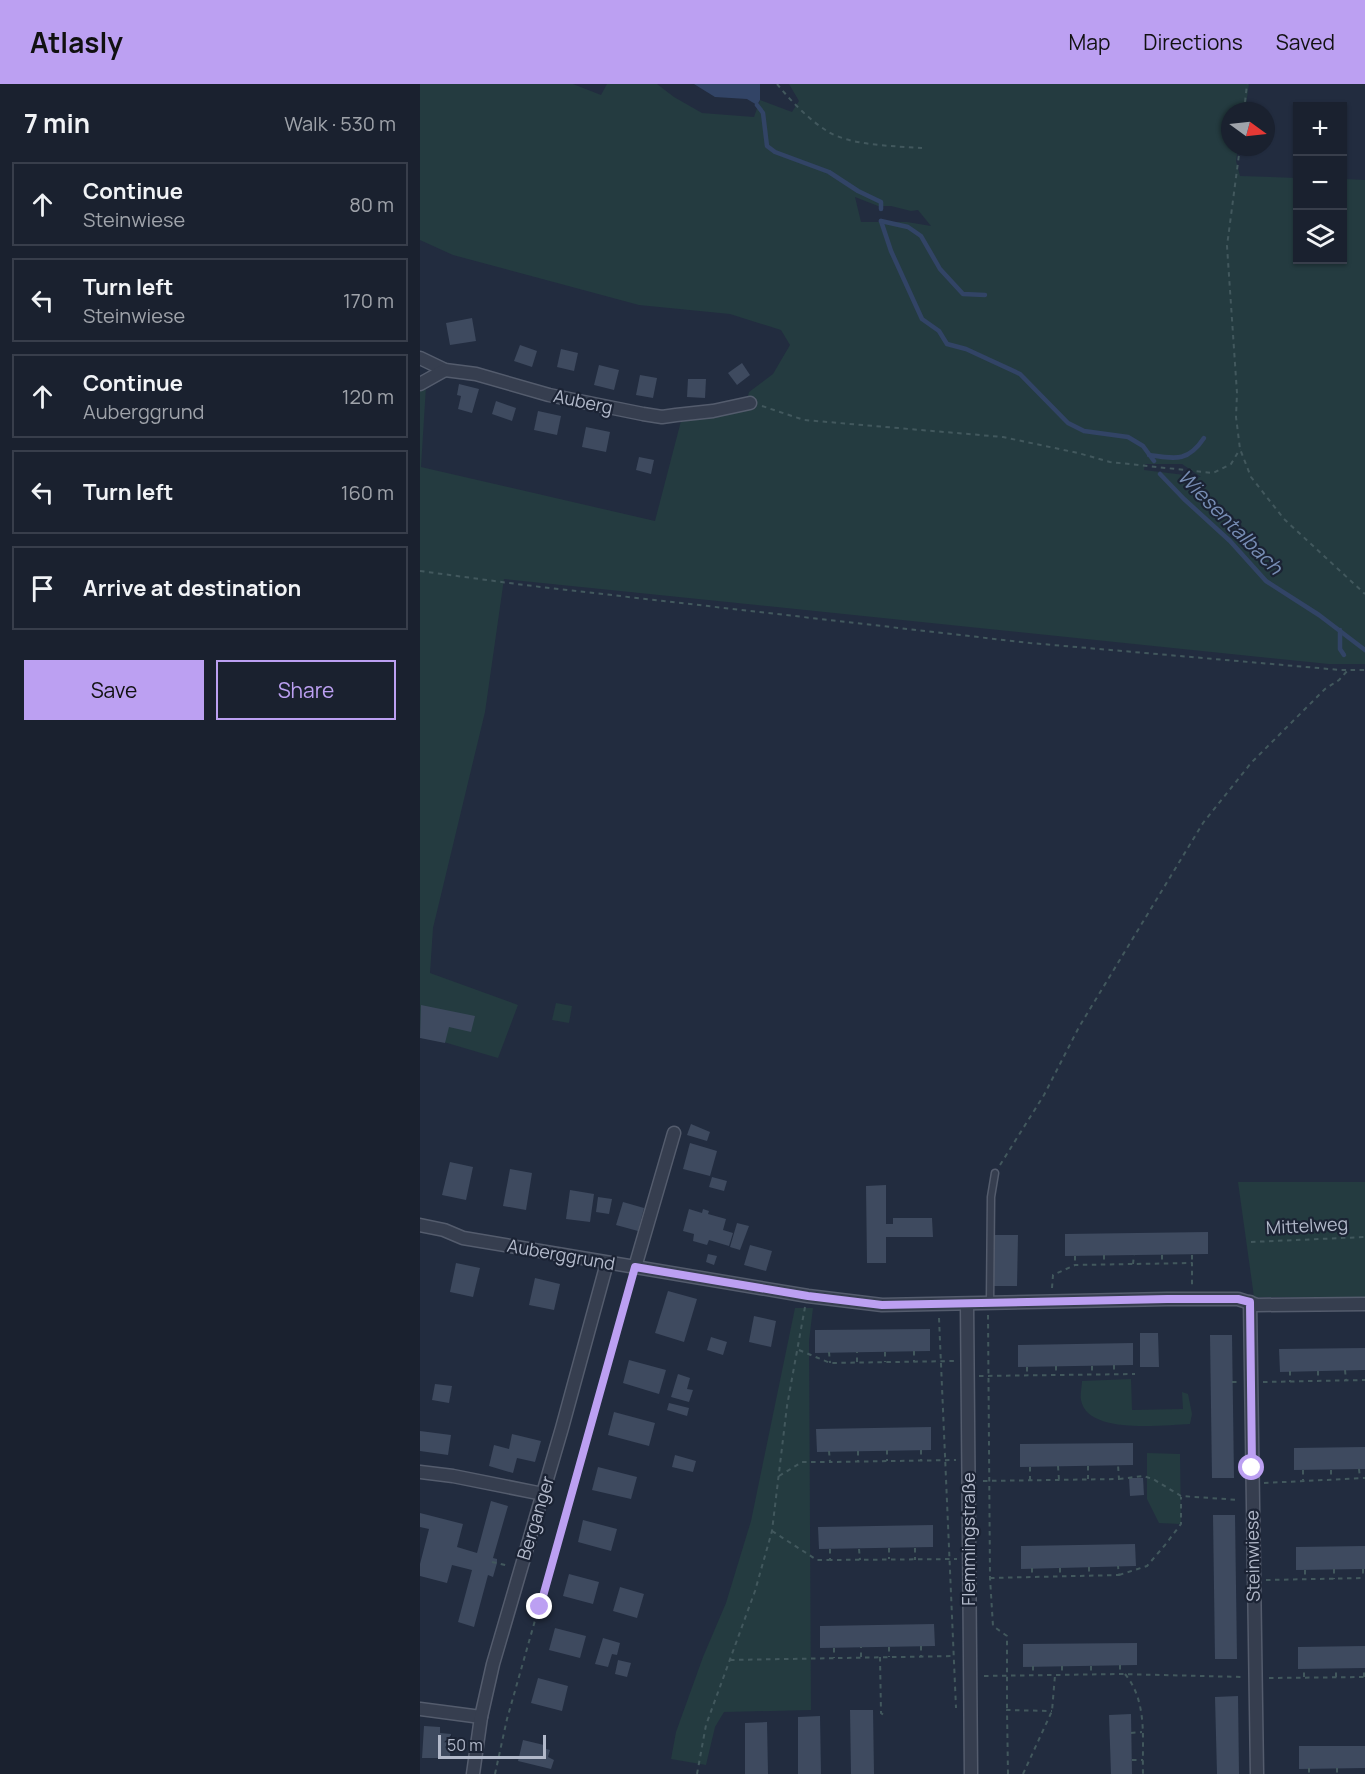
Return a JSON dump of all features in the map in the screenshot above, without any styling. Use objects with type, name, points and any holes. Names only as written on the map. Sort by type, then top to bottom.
[{"type":"street","name":"Auberg","points":[[420,358],[445,370],[476,374],[570,399],[662,417],[713,411],[750,403]]},
{"type":"street","points":[[420,384],[445,370]]},
{"type":"street","points":[[635,1267],[674,1134]]},
{"type":"street","name":"Auberggrund","points":[[420,1225],[444,1230],[462,1238],[808,1296],[882,1305],[939,1305]]},
{"type":"street","name":"Berganger","points":[[473,1774],[481,1717],[493,1664],[607,1263]]},
{"type":"street","points":[[939,1305],[967,1304],[989,1307],[1052,1300],[1192,1299],[1238,1299],[1257,1305],[1365,1304]]},
{"type":"street","name":"Steinwiese","points":[[1250,1302],[1257,1774]]},
{"type":"street","name":"Flemmingstraße","points":[[967,1304],[971,1774]]},
{"type":"street","points":[[420,1472],[453,1476],[543,1494]]},
{"type":"street","points":[[420,1709],[481,1717]]},
{"type":"lane","points":[[989,1307],[991,1197],[995,1173]]},
{"type":"path","points":[[777,84],[792,102],[829,133],[863,143],[922,147]]},
{"type":"path","points":[[1245,102],[1247,84]]},
{"type":"path","points":[[1239,156],[1227,246],[1237,393],[1236,417],[1240,449],[1251,477],[1284,519],[1365,594]]},
{"type":"path","points":[[750,403],[804,420],[1003,437],[1110,462],[1213,473],[1231,464],[1240,449]]},
{"type":"path","points":[[420,571],[1030,643],[1365,670]]},
{"type":"path","points":[[995,1173],[1044,1095],[1078,1027],[1203,823],[1251,763],[1325,689],[1339,680],[1348,670]]},
{"type":"path","name":"Mittelweg","points":[[1251,1242],[1365,1237]]},
{"type":"path","points":[[1134,1255],[1134,1264]]},
{"type":"path","points":[[1162,1255],[1162,1264]]},
{"type":"path","points":[[1192,1255],[1192,1299]]},
{"type":"path","points":[[1075,1256],[1075,1264]]},
{"type":"path","points":[[1104,1256],[1104,1264]]},
{"type":"path","points":[[1052,1300],[1053,1275],[1075,1264],[1192,1263]]},
{"type":"path","points":[[495,1774],[507,1719],[635,1267]]},
{"type":"path","points":[[697,1774],[706,1725],[755,1591],[772,1531],[787,1406],[808,1296]]},
{"type":"path","points":[[939,1305],[956,1710]]},
{"type":"path","points":[[989,1307],[990,1578],[993,1626],[1007,1636],[1008,1774]]},
{"type":"path","points":[[798,1350],[830,1363],[967,1361]]},
{"type":"path","points":[[829,1352],[830,1363]]},
{"type":"path","points":[[857,1352],[857,1362]]},
{"type":"path","points":[[885,1352],[885,1362]]},
{"type":"path","points":[[914,1352],[914,1362]]},
{"type":"path","points":[[1114,1365],[1114,1374]]},
{"type":"path","points":[[1056,1366],[1056,1375]]},
{"type":"path","points":[[1092,1366],[1092,1374]]},
{"type":"path","points":[[1027,1367],[1027,1376]]},
{"type":"path","points":[[1345,1370],[1346,1380]]},
{"type":"path","points":[[1290,1371],[1290,1382]]},
{"type":"path","points":[[1318,1371],[1318,1381]]},
{"type":"path","points":[[967,1377],[1135,1374]]},
{"type":"path","points":[[1251,1382],[1365,1380]]},
{"type":"path","points":[[886,1450],[887,1461]]},
{"type":"path","points":[[921,1450],[921,1460]]},
{"type":"path","points":[[829,1451],[830,1462]]},
{"type":"path","points":[[858,1451],[858,1461]]},
{"type":"path","points":[[778,1476],[802,1462],[968,1459]]},
{"type":"path","points":[[1118,1465],[1119,1479]]},
{"type":"path","points":[[1058,1466],[1059,1480]]},
{"type":"path","points":[[1088,1466],[1088,1479]]},
{"type":"path","points":[[1030,1467],[1030,1480]]},
{"type":"path","points":[[1359,1469],[1360,1478]]},
{"type":"path","points":[[1303,1470],[1303,1480]]},
{"type":"path","points":[[1331,1470],[1331,1479]]},
{"type":"path","points":[[968,1481],[1119,1479],[1143,1476],[1154,1479],[1181,1496],[1228,1499]]},
{"type":"path","points":[[1252,1483],[1365,1478]]},
{"type":"path","points":[[990,1578],[1119,1575],[1147,1566],[1181,1524],[1181,1496]]},
{"type":"path","points":[[772,1531],[817,1560],[969,1559]]},
{"type":"path","points":[[889,1548],[889,1559]]},
{"type":"path","points":[[915,1548],[915,1560]]},
{"type":"path","points":[[830,1549],[830,1560]]},
{"type":"path","points":[[859,1549],[860,1560]]},
{"type":"path","points":[[492,1562],[510,1566]]},
{"type":"path","points":[[1118,1566],[1119,1575]]},
{"type":"path","points":[[1089,1567],[1089,1576]]},
{"type":"path","points":[[1032,1568],[1032,1577]]},
{"type":"path","points":[[1060,1568],[1060,1577]]},
{"type":"path","points":[[1334,1569],[1334,1579]]},
{"type":"path","points":[[1254,1580],[1364,1578],[1363,1569]]},
{"type":"path","points":[[1305,1570],[1305,1580]]},
{"type":"path","points":[[921,1646],[921,1656]]},
{"type":"path","points":[[861,1647],[861,1658]]},
{"type":"path","points":[[889,1647],[890,1657]]},
{"type":"path","points":[[834,1648],[834,1658]]},
{"type":"path","points":[[730,1660],[969,1656]]},
{"type":"path","points":[[880,1657],[881,1713],[886,1717]]},
{"type":"path","points":[[1120,1665],[1120,1674]]},
{"type":"path","points":[[1033,1666],[1033,1675]]},
{"type":"path","points":[[1062,1666],[1062,1675]]},
{"type":"path","points":[[1091,1666],[1091,1674]]},
{"type":"path","points":[[1336,1668],[1336,1677]]},
{"type":"path","points":[[969,1676],[1125,1674],[1255,1678],[1364,1677],[1364,1668]]},
{"type":"path","points":[[1304,1669],[1304,1677]]},
{"type":"path","points":[[1125,1674],[1134,1686],[1142,1710],[1143,1774]]},
{"type":"path","points":[[1023,1774],[1052,1711],[1055,1675]]},
{"type":"path","points":[[1007,1710],[1052,1711]]},
{"type":"path","points":[[1131,1732],[1142,1732]]},
{"type":"path","points":[[1132,1760],[1143,1760]]},
{"type":"path","points":[[1309,1768],[1309,1774]]},
{"type":"path","points":[[1337,1768],[1337,1774]]},
{"type":"green space","points":[[420,84],[573,84],[601,95],[607,84],[657,84],[702,113],[754,117],[760,100],[792,112],[799,101],[789,84],[1249,84],[1246,102],[1221,102],[1221,156],[1237,156],[1240,176],[1293,178],[1293,264],[1347,264],[1347,179],[1365,180],[1365,664],[1329,664],[504,579],[485,712],[433,928],[430,973],[518,1005],[498,1058],[420,1035],[420,390],[426,386],[421,467],[655,521],[681,421],[745,408],[749,392],[773,374],[790,345],[781,330],[730,314],[639,305],[453,255],[420,240]],"holes":[[[855,197],[878,206],[918,210],[931,226],[907,222],[861,222]],[[1145,464],[1182,464],[1201,477],[1144,470]]]},
{"type":"green space","points":[[556,1003],[572,1006],[569,1023],[552,1020]]},
{"type":"green space","points":[[1238,1182],[1365,1182],[1365,1297],[1254,1297]]},
{"type":"green space","points":[[795,1308],[813,1308],[809,1341],[811,1710],[724,1712],[715,1727],[706,1765],[671,1759],[676,1732],[703,1657],[726,1603],[751,1521]]},
{"type":"green space","points":[[1131,1379],[1132,1410],[1183,1409],[1182,1392],[1188,1394],[1192,1414],[1190,1424],[1128,1426],[1097,1419],[1086,1411],[1081,1400],[1082,1381]]},
{"type":"green space","points":[[1147,1453],[1180,1454],[1181,1524],[1159,1523],[1147,1499]]},
{"type":"water","points":[[694,84],[760,84],[760,100],[757,105],[747,99],[715,97]]},
{"type":"building","points":[[472,318],[476,341],[450,345],[446,323]]},
{"type":"building","points":[[520,345],[537,351],[532,367],[514,361]]},
{"type":"building","points":[[561,349],[578,353],[574,371],[557,367]]},
{"type":"building","points":[[742,363],[750,375],[737,385],[728,373]]},
{"type":"building","points":[[599,365],[619,370],[614,390],[594,385]]},
{"type":"building","points":[[640,375],[657,378],[653,398],[636,395]]},
{"type":"building","points":[[688,379],[706,379],[705,398],[687,397]]},
{"type":"building","points":[[459,384],[479,389],[472,413],[458,409],[461,396],[457,395]]},
{"type":"building","points":[[496,401],[516,408],[512,421],[492,414]]},
{"type":"building","points":[[538,411],[561,416],[557,435],[534,430]]},
{"type":"building","points":[[586,427],[610,432],[606,452],[582,447]]},
{"type":"building","points":[[639,457],[654,460],[651,474],[636,470]]},
{"type":"building","points":[[421,1005],[475,1016],[471,1032],[449,1027],[445,1043],[420,1038]]},
{"type":"building","points":[[691,1124],[710,1132],[707,1141],[687,1135]]},
{"type":"building","points":[[690,1143],[717,1151],[710,1176],[683,1169]]},
{"type":"building","points":[[450,1162],[473,1167],[466,1200],[442,1195]]},
{"type":"building","points":[[510,1169],[532,1173],[526,1210],[503,1206]]},
{"type":"building","points":[[712,1177],[727,1181],[724,1191],[709,1187]]},
{"type":"building","points":[[886,1185],[886,1224],[893,1224],[893,1218],[932,1218],[933,1237],[886,1237],[886,1263],[867,1263],[866,1186]]},
{"type":"building","points":[[570,1190],[594,1194],[590,1222],[566,1219]]},
{"type":"building","points":[[598,1197],[612,1199],[609,1214],[596,1212]]},
{"type":"building","points":[[623,1202],[644,1208],[638,1231],[616,1225]]},
{"type":"building","points":[[689,1209],[702,1213],[703,1209],[709,1211],[708,1214],[726,1219],[723,1230],[733,1233],[729,1246],[709,1240],[707,1245],[693,1241],[694,1234],[683,1231]]},
{"type":"building","points":[[737,1223],[749,1226],[740,1250],[730,1247]]},
{"type":"building","points":[[1208,1232],[1208,1254],[1065,1256],[1065,1234]]},
{"type":"building","points":[[994,1235],[1018,1235],[1017,1286],[993,1286]]},
{"type":"building","points":[[750,1245],[772,1251],[766,1271],[744,1265]]},
{"type":"building","points":[[708,1254],[717,1256],[714,1265],[706,1262]]},
{"type":"building","points":[[456,1263],[480,1268],[473,1297],[450,1292]]},
{"type":"building","points":[[535,1278],[560,1284],[554,1310],[529,1305]]},
{"type":"building","points":[[668,1291],[697,1299],[684,1342],[655,1333]]},
{"type":"building","points":[[754,1316],[776,1321],[771,1347],[749,1342]]},
{"type":"building","points":[[930,1329],[930,1351],[815,1353],[815,1330]]},
{"type":"building","points":[[1140,1333],[1158,1333],[1159,1367],[1140,1367]]},
{"type":"building","points":[[1210,1335],[1232,1335],[1234,1478],[1212,1478]]},
{"type":"building","points":[[711,1337],[727,1342],[723,1355],[707,1350]]},
{"type":"building","points":[[1133,1343],[1133,1365],[1018,1367],[1018,1345]]},
{"type":"building","points":[[1365,1348],[1365,1370],[1280,1372],[1279,1349]]},
{"type":"building","points":[[629,1360],[666,1370],[659,1394],[623,1383]]},
{"type":"building","points":[[678,1374],[690,1378],[687,1389],[693,1390],[689,1402],[671,1397]]},
{"type":"building","points":[[435,1384],[452,1386],[449,1403],[432,1400]]},
{"type":"building","points":[[669,1403],[689,1408],[687,1416],[667,1410]]},
{"type":"building","points":[[614,1412],[655,1423],[649,1446],[608,1435]]},
{"type":"building","points":[[931,1427],[931,1450],[817,1452],[816,1429]]},
{"type":"building","points":[[420,1431],[451,1435],[448,1455],[420,1451]]},
{"type":"building","points":[[512,1434],[541,1441],[535,1462],[517,1458],[513,1473],[489,1466],[494,1445],[509,1449]]},
{"type":"building","points":[[1133,1443],[1133,1465],[1020,1467],[1020,1444]]},
{"type":"building","points":[[1365,1447],[1365,1469],[1294,1470],[1294,1448]]},
{"type":"building","points":[[675,1455],[696,1461],[693,1472],[672,1467]]},
{"type":"building","points":[[598,1467],[637,1477],[631,1499],[592,1490]]},
{"type":"building","points":[[1129,1478],[1143,1478],[1144,1495],[1130,1496]]},
{"type":"building","points":[[491,1501],[508,1506],[493,1558],[497,1559],[497,1563],[493,1577],[488,1575],[474,1627],[458,1622],[472,1570],[452,1565],[447,1583],[420,1576],[420,1564],[429,1529],[420,1527],[420,1513],[463,1524],[457,1547],[477,1553]]},
{"type":"building","points":[[1213,1515],[1235,1515],[1237,1659],[1215,1659]]},
{"type":"building","points":[[583,1520],[617,1529],[611,1551],[578,1542]]},
{"type":"building","points":[[933,1525],[933,1547],[819,1549],[818,1527]]},
{"type":"building","points":[[1135,1544],[1136,1566],[1021,1569],[1021,1546]]},
{"type":"building","points":[[1365,1546],[1365,1569],[1296,1570],[1296,1547]]},
{"type":"building","points":[[569,1574],[599,1582],[593,1604],[563,1596]]},
{"type":"building","points":[[620,1587],[644,1594],[637,1618],[613,1611]]},
{"type":"building","points":[[934,1624],[935,1646],[820,1648],[820,1626]]},
{"type":"building","points":[[555,1628],[586,1636],[580,1658],[549,1650]]},
{"type":"building","points":[[603,1638],[620,1643],[617,1655],[612,1654],[608,1667],[595,1664]]},
{"type":"building","points":[[1137,1643],[1137,1665],[1023,1667],[1023,1644]]},
{"type":"building","points":[[1365,1646],[1365,1668],[1298,1669],[1298,1647]]},
{"type":"building","points":[[618,1660],[631,1663],[627,1677],[615,1674]]},
{"type":"building","points":[[538,1678],[568,1686],[562,1711],[531,1703]]},
{"type":"building","points":[[1238,1696],[1239,1774],[1217,1774],[1215,1697]]},
{"type":"building","points":[[850,1710],[873,1710],[874,1774],[851,1774]]},
{"type":"building","points":[[1131,1714],[1132,1774],[1111,1774],[1109,1715]]},
{"type":"building","points":[[820,1716],[821,1774],[798,1774],[798,1717]]},
{"type":"building","points":[[767,1722],[768,1774],[745,1774],[745,1723]]},
{"type":"building","points":[[424,1726],[440,1727],[440,1733],[451,1734],[450,1758],[422,1758]]},
{"type":"building","points":[[523,1740],[544,1745],[543,1748],[550,1750],[548,1757],[554,1760],[551,1769],[518,1761]]},
{"type":"building","points":[[1299,1746],[1365,1746],[1365,1768],[1299,1769]]},
{"type":"waterway","name":"Wiesentalbach","points":[[757,105],[763,113],[767,146],[775,152],[829,172],[858,191],[881,202],[881,209]]},
{"type":"waterway","name":"Wiesentalbach","points":[[881,221],[891,251],[922,319],[939,331],[947,344],[966,349],[1020,374],[1068,423],[1084,431],[1128,437],[1143,446],[1154,461]]},
{"type":"waterway","points":[[881,221],[908,227],[921,236],[940,269],[963,294],[985,295]]},
{"type":"waterway","points":[[1149,455],[1181,457],[1192,451],[1204,438]]},
{"type":"waterway","name":"Wiesentalbach","points":[[1160,474],[1230,541],[1266,581],[1319,615],[1365,650]]},
{"type":"waterway","points":[[1340,630],[1340,649],[1344,655]]},
{"type":"route","points":[[540,1607],[635,1267],[808,1296],[882,1305],[1167,1299],[1238,1299],[1250,1302],[1252,1468]]}]
